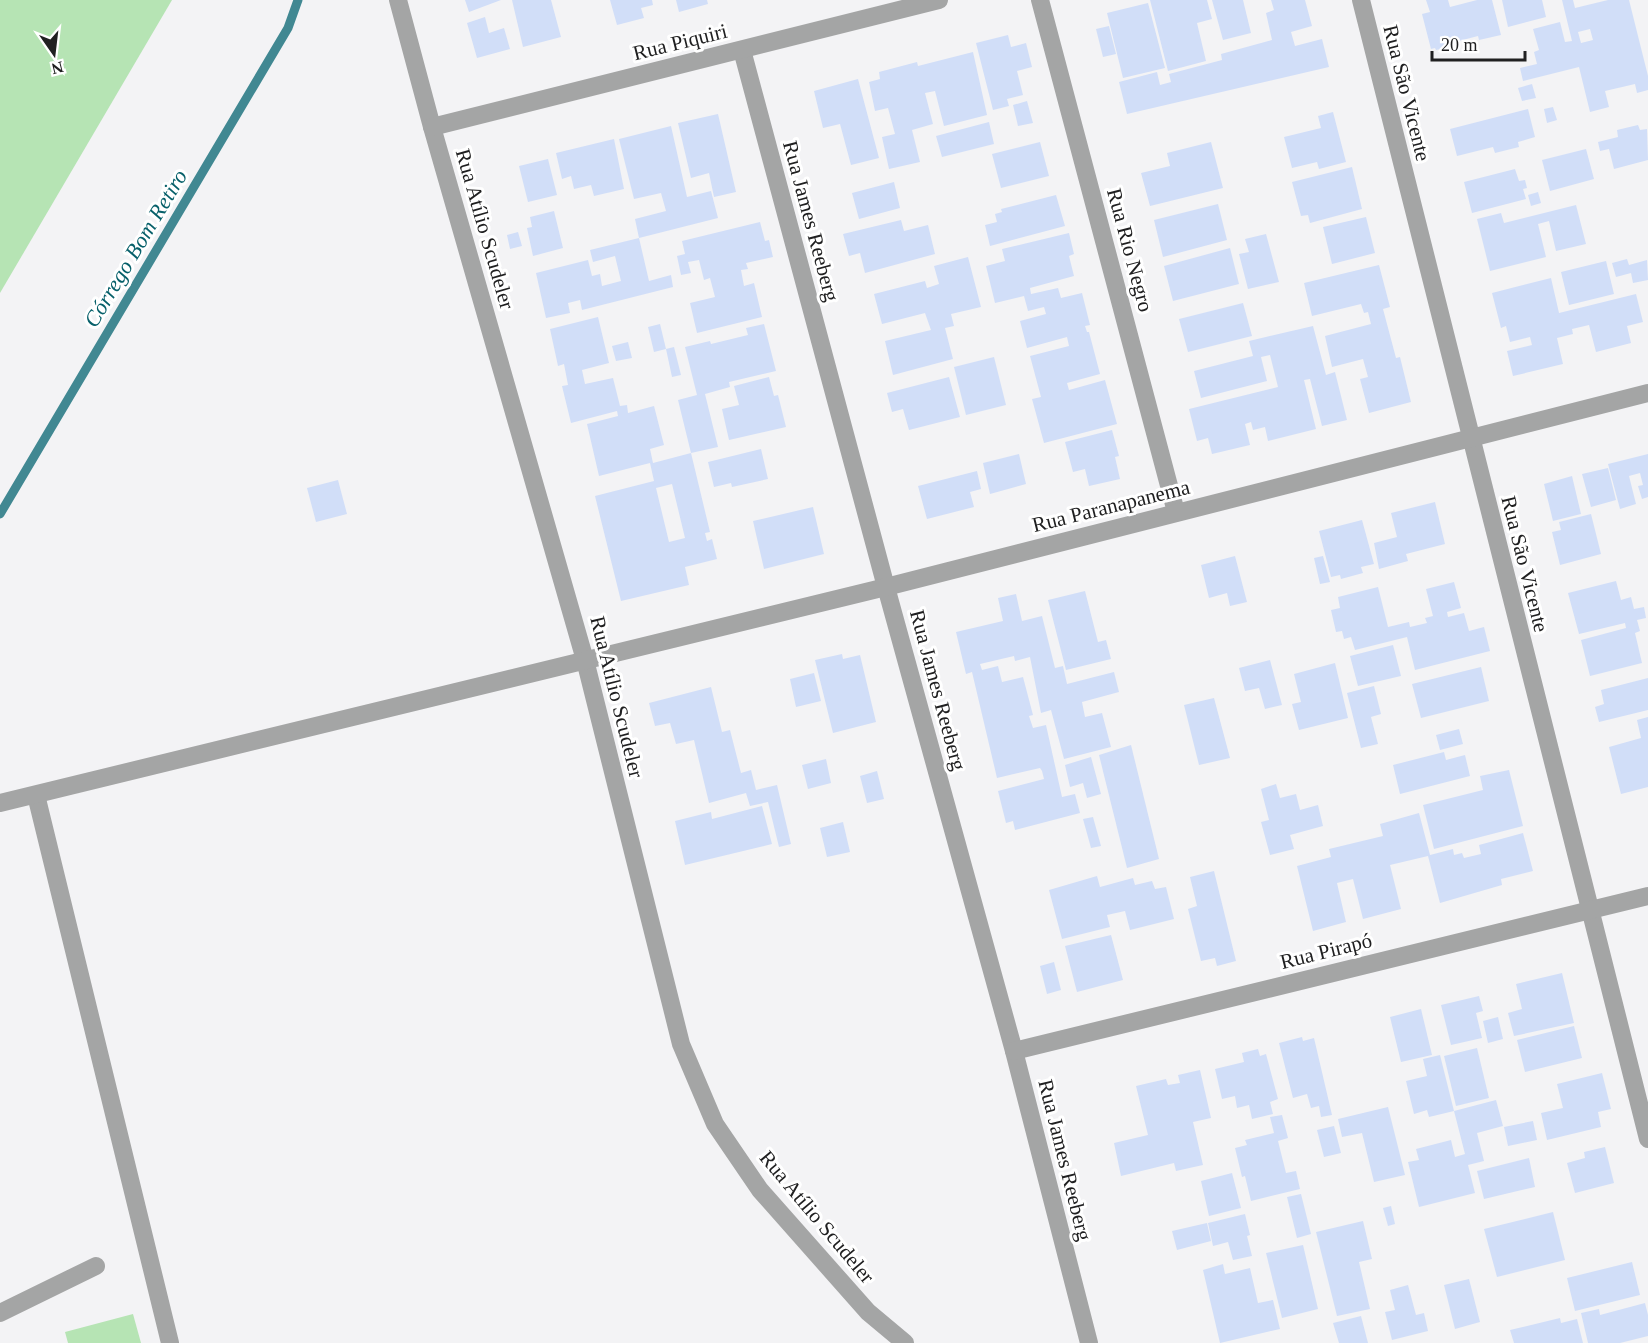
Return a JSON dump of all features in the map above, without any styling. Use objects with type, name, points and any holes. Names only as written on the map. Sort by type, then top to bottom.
[{"type":"street","name":"Rua Atílio Scudeler","points":[[398,0],[432,127],[585,660],[681,1044],[715,1124],[760,1190],[868,1312],[905,1343]]},
{"type":"street","name":"Rua Piquiri","points":[[432,127],[939,0]]},
{"type":"street","name":"Rua Rio Negro","points":[[1040,0],[1176,512]]},
{"type":"street","name":"Rua São Vicente","points":[[1361,0],[1648,1139]]},
{"type":"street","name":"Rua James Reeberg","points":[[742,50],[886,587],[1014,1051],[1089,1343]]},
{"type":"street","name":"Rua Paranapanema","points":[[0,803],[886,587],[1648,393]]},
{"type":"street","points":[[36,795],[171,1343]]},
{"type":"street","name":"Rua Pirapó","points":[[1014,1051],[1648,896]]},
{"type":"street","points":[[0,1313],[96,1266]]},
{"type":"street","points":[[1078,1343],[1083,1320]]},
{"type":"green space","points":[[0,0],[172,0],[0,293]]},
{"type":"green space","points":[[133,1314],[141,1343],[68,1343],[65,1332]]},
{"type":"building","points":[[465,0],[501,0],[469,12]]},
{"type":"building","points":[[512,0],[551,0],[561,37],[523,47]]},
{"type":"building","points":[[610,0],[652,0],[653,5],[641,8],[644,18],[617,25]]},
{"type":"building","points":[[676,0],[707,0],[708,4],[679,12]]},
{"type":"building","points":[[1150,0],[1207,0],[1212,19],[1197,23],[1206,61],[1168,71]]},
{"type":"building","points":[[1212,0],[1243,0],[1251,33],[1223,40]]},
{"type":"building","points":[[1271,0],[1305,0],[1312,26],[1291,32],[1295,46],[1322,39],[1329,67],[1127,114],[1119,82],[1157,72],[1160,85],[1171,82],[1169,74],[1222,60],[1221,54],[1272,40],[1266,13],[1274,10]]},
{"type":"building","points":[[1426,0],[1448,0],[1450,7],[1477,0],[1492,0],[1501,35],[1479,40],[1478,36],[1455,42],[1456,46],[1431,49],[1422,14],[1430,12]]},
{"type":"building","points":[[1502,0],[1542,0],[1546,17],[1508,27]]},
{"type":"building","points":[[1562,0],[1573,0],[1575,8],[1608,0],[1629,0],[1648,76],[1648,90],[1637,93],[1635,84],[1605,91],[1609,107],[1590,112],[1579,67],[1523,81],[1520,68],[1537,64],[1534,52],[1539,50],[1533,29],[1560,22],[1565,42],[1572,41]],"holes":[[[1590,29],[1593,40],[1581,43],[1578,32]]]},
{"type":"building","points":[[1148,3],[1165,68],[1123,78],[1107,13]]},
{"type":"building","points":[[485,17],[489,33],[504,28],[510,49],[477,58],[467,23]]},
{"type":"building","points":[[1109,26],[1116,54],[1103,57],[1096,29]]},
{"type":"building","points":[[1008,35],[1011,47],[1026,43],[1032,67],[1017,71],[1023,95],[1007,99],[1009,106],[993,110],[976,43]]},
{"type":"building","points":[[973,52],[987,115],[944,126],[935,91],[925,93],[933,124],[912,130],[920,162],[889,169],[882,137],[895,134],[888,108],[875,111],[869,82],[880,79],[879,72],[917,62],[918,66]]},
{"type":"building","points":[[858,79],[879,158],[851,165],[840,124],[823,128],[814,91]]},
{"type":"building","points":[[1532,84],[1536,98],[1522,101],[1518,88]]},
{"type":"building","points":[[1027,101],[1033,123],[1018,126],[1013,105]]},
{"type":"building","points":[[1553,107],[1557,120],[1547,123],[1544,109]]},
{"type":"building","points":[[1528,109],[1535,137],[1518,142],[1519,147],[1495,153],[1493,147],[1457,156],[1450,129]]},
{"type":"building","points":[[1333,112],[1346,162],[1319,169],[1317,162],[1292,168],[1284,137],[1321,128],[1318,116]]},
{"type":"building","points":[[718,114],[736,192],[714,197],[709,173],[691,178],[678,123]]},
{"type":"building","points":[[989,122],[994,144],[942,157],[936,136]]},
{"type":"building","points":[[1638,125],[1640,130],[1647,129],[1648,160],[1614,169],[1609,149],[1600,151],[1598,142],[1618,137],[1617,130]]},
{"type":"building","points":[[671,126],[687,197],[711,191],[718,218],[639,238],[635,219],[666,211],[661,193],[634,199],[619,139]]},
{"type":"building","points":[[614,139],[624,189],[594,196],[591,185],[574,189],[571,176],[562,179],[556,153]]},
{"type":"building","points":[[1040,142],[1049,176],[1001,188],[992,154]]},
{"type":"building","points":[[1211,142],[1223,188],[1150,206],[1141,173],[1170,166],[1167,153]]},
{"type":"building","points":[[1586,149],[1594,179],[1550,191],[1542,160]]},
{"type":"building","points":[[548,159],[557,195],[528,202],[519,166]]},
{"type":"building","points":[[1352,167],[1362,209],[1310,223],[1308,215],[1301,216],[1292,182]]},
{"type":"building","points":[[1515,169],[1519,181],[1525,180],[1527,188],[1523,189],[1526,199],[1472,213],[1464,182]]},
{"type":"building","points":[[894,182],[900,208],[859,219],[852,193]]},
{"type":"building","points":[[1538,192],[1541,203],[1531,206],[1528,195]]},
{"type":"building","points":[[1056,195],[1065,226],[990,246],[985,225],[997,222],[995,214],[1002,212],[1001,209]]},
{"type":"building","points":[[1218,204],[1227,240],[1163,257],[1154,220]]},
{"type":"building","points":[[1576,205],[1586,244],[1556,251],[1549,221],[1538,224],[1546,257],[1490,271],[1477,219],[1501,213],[1504,223]]},
{"type":"building","points":[[554,211],[563,248],[533,256],[527,228],[532,227],[530,217]]},
{"type":"building","points":[[1366,217],[1375,253],[1332,264],[1323,227]]},
{"type":"building","points":[[901,220],[904,231],[928,225],[935,254],[865,273],[860,253],[849,256],[843,234]]},
{"type":"building","points":[[760,222],[765,241],[769,240],[773,257],[746,263],[748,269],[741,270],[744,286],[754,283],[762,317],[697,333],[690,303],[715,297],[710,278],[704,280],[699,260],[688,262],[691,273],[681,275],[677,256],[685,254],[682,241]]},
{"type":"building","points":[[518,232],[522,246],[510,249],[507,235]]},
{"type":"building","points":[[1069,233],[1074,254],[1069,256],[1074,276],[1030,288],[1031,294],[1058,288],[1061,298],[1082,293],[1090,325],[1085,326],[1089,332],[1100,374],[1067,383],[1069,390],[1105,380],[1117,424],[1044,443],[1032,399],[1041,397],[1030,356],[1069,346],[1067,337],[1027,348],[1020,321],[1046,314],[1044,307],[1028,311],[1024,296],[995,303],[986,266],[1005,261],[1002,249]]},
{"type":"building","points":[[1266,234],[1279,282],[1248,289],[1239,254],[1249,252],[1245,239]]},
{"type":"building","points":[[639,238],[649,281],[671,275],[673,287],[582,310],[580,300],[568,303],[570,313],[546,318],[536,273],[588,260],[592,276],[600,274],[602,286],[621,281],[615,256],[593,262],[590,250]]},
{"type":"building","points":[[1230,248],[1239,284],[1173,301],[1164,266]]},
{"type":"building","points":[[968,257],[981,307],[951,314],[954,326],[945,328],[953,359],[893,375],[885,341],[931,330],[925,313],[882,324],[874,294],[925,281],[927,288],[939,284],[934,266]]},
{"type":"building","points":[[1627,259],[1629,265],[1647,260],[1648,280],[1633,283],[1631,273],[1616,277],[1612,263]]},
{"type":"building","points":[[1606,261],[1614,294],[1569,305],[1561,272]]},
{"type":"building","points":[[1379,265],[1390,307],[1383,309],[1396,358],[1400,357],[1411,402],[1369,413],[1360,379],[1368,377],[1363,359],[1332,367],[1325,336],[1371,324],[1368,312],[1364,313],[1361,304],[1312,316],[1304,283]]},
{"type":"building","points":[[1551,278],[1559,313],[1636,294],[1643,322],[1627,326],[1631,343],[1596,352],[1589,325],[1572,329],[1573,334],[1557,338],[1563,364],[1513,376],[1507,351],[1532,345],[1530,337],[1510,342],[1506,326],[1501,328],[1492,293]]},
{"type":"building","points":[[1243,303],[1252,336],[1188,352],[1179,319]]},
{"type":"building","points":[[598,317],[609,363],[582,370],[585,384],[613,378],[620,406],[627,405],[628,413],[654,406],[664,445],[650,449],[653,463],[691,453],[710,532],[705,533],[707,541],[712,539],[717,559],[685,567],[689,585],[621,601],[595,496],[654,481],[650,463],[599,476],[587,424],[618,416],[617,411],[571,423],[562,386],[568,385],[564,364],[558,366],[550,329]],"holes":[[[672,484],[685,538],[669,542],[656,488]]]},
{"type":"building","points":[[660,324],[666,349],[654,352],[648,327]]},
{"type":"building","points":[[764,324],[776,371],[729,382],[730,387],[705,394],[718,447],[691,453],[678,400],[697,395],[685,347],[710,341],[711,344],[748,335],[746,328]]},
{"type":"building","points":[[1313,326],[1326,375],[1335,372],[1347,420],[1322,426],[1310,379],[1304,380],[1316,429],[1268,441],[1265,427],[1253,430],[1251,422],[1245,424],[1250,445],[1212,454],[1208,438],[1197,441],[1189,409],[1278,387],[1270,355],[1261,357],[1267,381],[1201,398],[1194,371],[1253,356],[1249,341]]},
{"type":"building","points":[[628,342],[632,358],[616,361],[612,346]]},
{"type":"building","points":[[674,347],[681,375],[672,377],[666,349]]},
{"type":"building","points":[[994,357],[1006,405],[966,415],[954,367]]},
{"type":"building","points":[[769,377],[774,396],[778,395],[786,427],[729,440],[722,409],[739,405],[734,386]]},
{"type":"building","points":[[949,377],[960,417],[909,430],[903,409],[892,412],[887,393]]},
{"type":"building","points":[[1112,430],[1119,456],[1115,457],[1120,479],[1089,486],[1085,469],[1073,472],[1065,442]]},
{"type":"building","points":[[761,449],[768,479],[732,487],[731,483],[714,487],[708,462]]},
{"type":"building","points":[[1019,454],[1026,484],[990,494],[983,463]]},
{"type":"building","points":[[1648,454],[1648,497],[1642,499],[1638,486],[1643,485],[1640,473],[1629,476],[1636,504],[1620,509],[1608,464]]},
{"type":"building","points":[[1608,468],[1616,500],[1591,507],[1582,474]]},
{"type":"building","points":[[977,471],[981,489],[970,492],[974,507],[927,519],[918,486]]},
{"type":"building","points":[[1572,476],[1581,514],[1553,521],[1544,484]]},
{"type":"building","points":[[338,480],[347,514],[316,522],[307,488]]},
{"type":"building","points":[[1435,502],[1445,544],[1406,554],[1408,561],[1379,569],[1374,543],[1397,537],[1391,513]]},
{"type":"building","points":[[813,507],[824,554],[764,569],[753,521]]},
{"type":"building","points":[[1591,514],[1601,554],[1560,565],[1552,532],[1561,530],[1559,522]]},
{"type":"building","points":[[1362,520],[1374,564],[1361,567],[1363,573],[1341,579],[1340,575],[1331,577],[1319,531]]},
{"type":"building","points":[[1235,556],[1247,602],[1230,606],[1227,593],[1209,598],[1201,565]]},
{"type":"building","points":[[1323,556],[1330,582],[1320,584],[1314,558]]},
{"type":"building","points":[[1616,581],[1621,600],[1631,597],[1634,609],[1644,607],[1646,618],[1637,620],[1640,631],[1635,633],[1642,663],[1590,676],[1581,640],[1626,628],[1625,623],[1579,634],[1568,593]]},
{"type":"building","points":[[1454,582],[1461,608],[1447,612],[1448,617],[1464,613],[1469,631],[1484,627],[1490,651],[1415,670],[1407,637],[1355,650],[1351,637],[1344,639],[1342,631],[1336,632],[1331,610],[1340,608],[1338,597],[1378,587],[1388,627],[1409,622],[1410,627],[1427,623],[1425,618],[1433,616],[1426,589]]},
{"type":"building","points":[[1085,591],[1098,642],[1106,640],[1111,659],[1066,670],[1048,600]]},
{"type":"building","points":[[1016,594],[1022,621],[1042,616],[1055,668],[1063,666],[1067,684],[1114,672],[1119,692],[1082,702],[1085,717],[1102,713],[1111,747],[1064,759],[1051,710],[1041,713],[1030,657],[1015,661],[1014,656],[980,664],[982,670],[998,666],[1002,682],[1023,677],[1033,715],[1029,716],[1033,728],[1046,725],[1062,797],[1075,794],[1080,813],[1015,830],[1013,821],[1006,823],[998,791],[1044,779],[1042,771],[1040,768],[997,778],[972,672],[966,674],[956,632],[1003,621],[998,598]]},
{"type":"building","points":[[1393,645],[1401,676],[1358,686],[1350,656]]},
{"type":"building","points":[[842,654],[843,659],[860,655],[876,722],[833,733],[815,660]]},
{"type":"building","points":[[1270,660],[1282,705],[1265,709],[1259,688],[1245,691],[1239,668]]},
{"type":"building","points":[[1335,663],[1348,718],[1299,730],[1292,704],[1301,702],[1294,674]]},
{"type":"building","points":[[1481,667],[1489,701],[1421,718],[1412,684]]},
{"type":"building","points":[[814,673],[821,701],[796,707],[790,679]]},
{"type":"building","points":[[1648,678],[1648,710],[1599,722],[1595,707],[1604,704],[1601,690]]},
{"type":"building","points":[[1374,686],[1381,714],[1371,717],[1378,744],[1361,748],[1347,693]]},
{"type":"building","points":[[711,687],[722,732],[730,730],[741,773],[751,770],[756,790],[777,785],[791,844],[779,847],[768,802],[750,806],[746,793],[709,803],[694,740],[676,744],[670,723],[655,726],[649,703]]},
{"type":"building","points":[[1214,698],[1230,758],[1199,765],[1184,705]]},
{"type":"building","points":[[1648,717],[1648,787],[1621,794],[1609,747],[1641,738],[1637,720]]},
{"type":"building","points":[[1459,729],[1463,744],[1440,750],[1436,735]]},
{"type":"building","points":[[1131,745],[1159,859],[1127,868],[1099,755]]},
{"type":"building","points":[[1444,752],[1446,760],[1465,755],[1470,776],[1400,794],[1393,765]]},
{"type":"building","points":[[1091,757],[1101,794],[1087,798],[1083,783],[1070,787],[1065,765]]},
{"type":"building","points":[[826,759],[831,783],[808,789],[802,765]]},
{"type":"building","points":[[1509,770],[1523,826],[1434,849],[1423,805],[1483,790],[1480,776]]},
{"type":"building","points":[[877,771],[884,799],[867,803],[860,776]]},
{"type":"building","points":[[1276,784],[1280,798],[1296,794],[1300,810],[1318,805],[1323,826],[1290,835],[1294,849],[1270,855],[1261,822],[1269,820],[1261,789]]},
{"type":"building","points":[[762,806],[772,844],[685,865],[675,821],[711,812],[712,819]]},
{"type":"building","points":[[1419,813],[1430,855],[1453,849],[1454,855],[1462,853],[1464,858],[1481,854],[1479,845],[1523,833],[1533,871],[1501,879],[1502,885],[1440,903],[1428,856],[1390,865],[1401,909],[1363,919],[1353,879],[1337,883],[1346,922],[1313,931],[1297,866],[1331,857],[1329,849],[1383,836],[1380,824]]},
{"type":"building","points":[[1093,817],[1101,846],[1091,848],[1083,819]]},
{"type":"building","points":[[843,822],[850,852],[827,857],[820,828]]},
{"type":"building","points":[[1214,871],[1236,961],[1217,966],[1215,958],[1201,961],[1188,909],[1197,906],[1190,877]]},
{"type":"building","points":[[1097,876],[1100,887],[1133,878],[1135,885],[1152,881],[1155,889],[1166,887],[1174,919],[1130,930],[1125,911],[1107,915],[1110,927],[1062,939],[1049,890]]},
{"type":"building","points":[[1111,935],[1123,980],[1077,992],[1065,946]]},
{"type":"building","points":[[1054,962],[1061,990],[1047,994],[1040,966]]},
{"type":"building","points":[[1562,973],[1574,1023],[1514,1036],[1508,1013],[1522,1009],[1516,984]]},
{"type":"building","points":[[1479,996],[1483,1011],[1476,1013],[1482,1038],[1451,1045],[1441,1005]]},
{"type":"building","points":[[1421,1009],[1432,1055],[1401,1062],[1390,1017]]},
{"type":"building","points":[[1498,1017],[1503,1039],[1488,1043],[1483,1021]]},
{"type":"building","points":[[1574,1026],[1582,1058],[1525,1072],[1517,1040]]},
{"type":"building","points":[[1302,1037],[1303,1041],[1314,1038],[1332,1115],[1321,1117],[1319,1106],[1311,1108],[1307,1094],[1293,1098],[1279,1043]]},
{"type":"building","points":[[1477,1048],[1489,1098],[1456,1106],[1444,1056]]},
{"type":"building","points":[[1258,1049],[1260,1056],[1266,1054],[1278,1099],[1270,1102],[1273,1114],[1252,1119],[1249,1105],[1237,1108],[1235,1096],[1222,1099],[1215,1069],[1244,1062],[1242,1053]]},
{"type":"building","points":[[1440,1055],[1454,1111],[1429,1117],[1427,1110],[1414,1114],[1406,1081],[1427,1076],[1423,1059]]},
{"type":"building","points":[[1200,1070],[1211,1118],[1193,1122],[1203,1165],[1176,1171],[1174,1163],[1121,1176],[1114,1143],[1148,1135],[1136,1086],[1166,1079],[1168,1085],[1180,1083],[1178,1075]]},
{"type":"building","points":[[1602,1073],[1611,1109],[1598,1112],[1601,1127],[1547,1140],[1541,1113],[1563,1108],[1557,1084]]},
{"type":"building","points":[[1496,1100],[1503,1126],[1477,1133],[1484,1161],[1468,1165],[1475,1193],[1419,1207],[1408,1162],[1419,1160],[1416,1149],[1451,1140],[1455,1157],[1465,1154],[1454,1111]]},
{"type":"building","points":[[1388,1107],[1405,1175],[1374,1182],[1362,1133],[1342,1137],[1338,1119]]},
{"type":"building","points":[[1282,1115],[1288,1138],[1278,1141],[1286,1173],[1296,1171],[1300,1189],[1251,1201],[1235,1148],[1247,1145],[1245,1140],[1274,1133],[1270,1117]]},
{"type":"building","points":[[1533,1121],[1537,1140],[1508,1146],[1504,1127]]},
{"type":"building","points":[[1334,1126],[1341,1153],[1324,1157],[1317,1130]]},
{"type":"building","points":[[1605,1147],[1614,1183],[1575,1193],[1567,1163],[1585,1158],[1584,1152]]},
{"type":"building","points":[[1529,1158],[1535,1187],[1484,1199],[1477,1171]]},
{"type":"building","points":[[1232,1173],[1241,1208],[1209,1216],[1201,1181]]},
{"type":"building","points":[[1301,1194],[1311,1234],[1297,1238],[1287,1197]]},
{"type":"building","points":[[1391,1206],[1395,1224],[1388,1226],[1383,1208]]},
{"type":"building","points":[[1553,1212],[1565,1260],[1497,1277],[1484,1229]]},
{"type":"building","points":[[1245,1214],[1252,1256],[1233,1260],[1228,1242],[1213,1246],[1208,1223]]},
{"type":"building","points":[[1363,1221],[1372,1259],[1359,1262],[1370,1309],[1337,1316],[1316,1232]]},
{"type":"building","points":[[1207,1223],[1211,1241],[1177,1250],[1172,1231]]},
{"type":"building","points":[[1303,1245],[1318,1309],[1282,1318],[1266,1253]]},
{"type":"building","points":[[1632,1262],[1640,1295],[1575,1311],[1567,1278]]},
{"type":"building","points":[[1223,1264],[1225,1274],[1250,1268],[1258,1303],[1273,1300],[1280,1329],[1220,1343],[1203,1270]]},
{"type":"building","points":[[1469,1279],[1480,1322],[1455,1329],[1444,1285]]},
{"type":"building","points":[[1408,1285],[1416,1315],[1424,1313],[1428,1331],[1392,1340],[1385,1312],[1395,1310],[1390,1290]]},
{"type":"building","points":[[1645,1303],[1648,1315],[1648,1336],[1620,1343],[1588,1343],[1581,1313],[1599,1309],[1600,1315]]},
{"type":"building","points":[[1361,1316],[1368,1343],[1339,1343],[1333,1323]]},
{"type":"building","points":[[1560,1318],[1561,1323],[1577,1319],[1583,1343],[1514,1343],[1510,1330]]},
{"type":"waterway","name":"Córrego Bom Retiro","points":[[0,514],[288,28],[298,0]]}]
